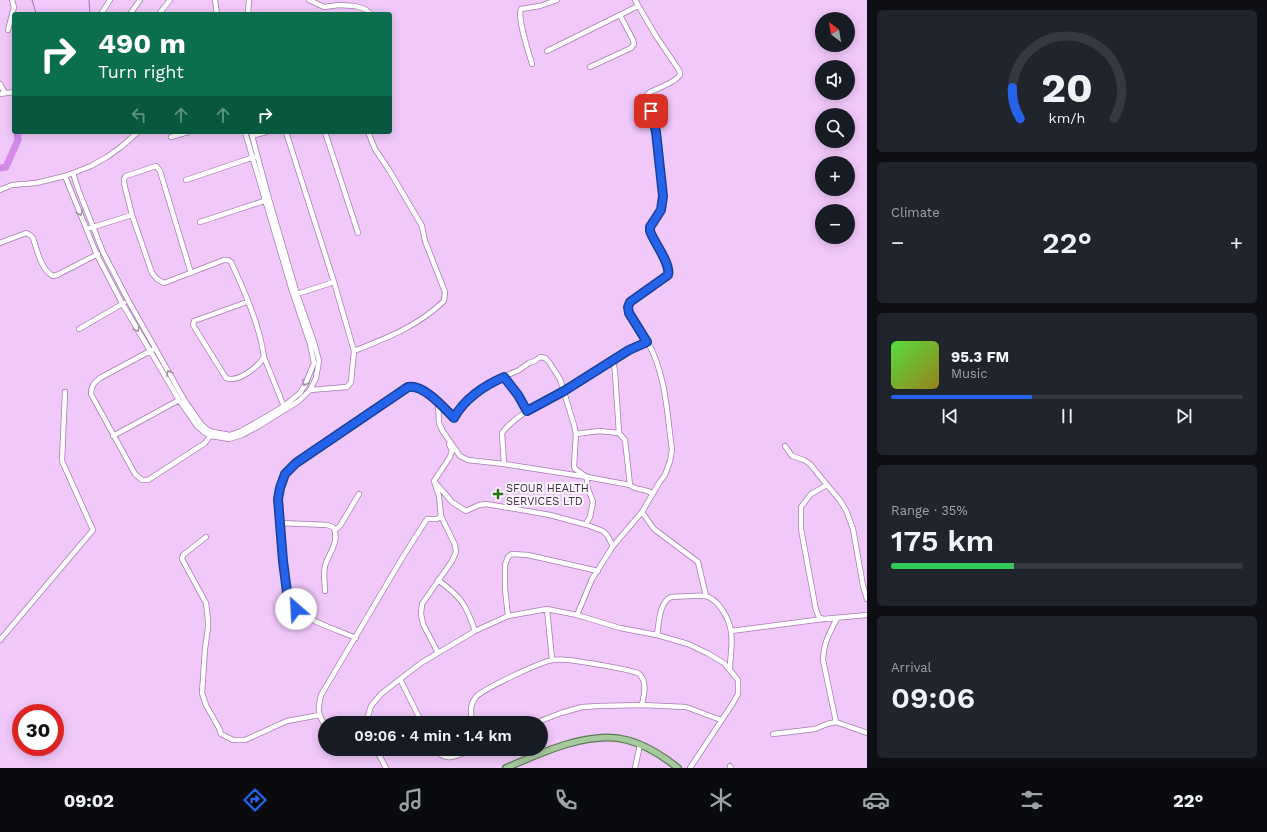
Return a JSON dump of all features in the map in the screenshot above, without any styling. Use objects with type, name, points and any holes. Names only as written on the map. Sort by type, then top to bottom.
[{"type":"main road","points":[[506,768],[578,741],[594,738],[626,740],[656,752],[678,768]]},
{"type":"street","points":[[12,0],[14,7],[13,12]]},
{"type":"street","points":[[102,12],[110,0]]},
{"type":"street","points":[[131,12],[140,0]]},
{"type":"street","points":[[161,12],[170,0]]},
{"type":"street","points":[[215,0],[217,12]]},
{"type":"street","points":[[248,12],[249,0]]},
{"type":"street","points":[[309,0],[324,7],[339,5],[355,6],[365,8],[369,12]]},
{"type":"street","points":[[532,64],[522,27],[521,9],[540,6],[546,2],[557,0]]},
{"type":"street","points":[[577,615],[592,580],[614,546],[642,512],[666,475],[672,450],[663,387],[655,356],[629,313],[628,307],[630,302],[668,275],[669,271],[650,231],[650,227],[661,210],[663,196],[656,132],[647,95],[672,81],[679,76],[680,73],[635,0]]},
{"type":"street","points":[[547,50],[638,6]]},
{"type":"street","points":[[8,30],[12,15]]},
{"type":"street","points":[[590,67],[631,48],[634,44],[620,15]]},
{"type":"street","points":[[0,84],[2,94],[12,92]]},
{"type":"street","points":[[0,190],[12,185],[36,183],[66,176],[91,166],[121,147],[134,134]]},
{"type":"street","points":[[171,137],[181,134]]},
{"type":"street","points":[[73,173],[103,252],[179,400],[197,426],[204,432],[230,435],[241,431],[299,401],[310,390],[316,378],[319,361],[246,134]]},
{"type":"street","points":[[251,134],[254,157]]},
{"type":"street","points":[[287,134],[334,282],[354,351],[352,382],[350,384],[344,388],[310,390]]},
{"type":"street","points":[[326,134],[358,233]]},
{"type":"street","points":[[354,351],[399,333],[434,311],[444,301],[445,292],[425,241],[422,226],[375,149],[369,134]]},
{"type":"street","points":[[186,180],[254,157]]},
{"type":"street","points":[[191,273],[160,171],[156,166],[126,176],[124,183],[132,215],[152,273],[157,279],[164,283],[228,260],[231,262],[260,337],[264,357],[285,408]]},
{"type":"street","points":[[66,176],[97,255],[122,303],[185,401],[202,425],[212,434]]},
{"type":"street","points":[[200,222],[267,200]]},
{"type":"street","points":[[267,200],[292,291],[310,344],[314,363],[300,393],[285,408]]},
{"type":"street","points":[[87,229],[132,215]]},
{"type":"street","points":[[0,243],[26,234],[30,235],[33,238],[47,272],[53,276],[103,252]]},
{"type":"street","points":[[297,294],[334,282]]},
{"type":"street","points":[[79,329],[128,300]]},
{"type":"street","points":[[247,302],[194,321],[193,325],[226,378],[238,378],[258,366],[264,357]]},
{"type":"street","points":[[504,464],[502,433],[507,426],[527,411],[564,391],[629,350],[647,342]]},
{"type":"street","points":[[153,350],[109,373],[95,382],[92,386],[91,394],[135,474],[142,480],[148,480],[205,443],[212,434]]},
{"type":"street","points":[[454,418],[463,404],[492,382],[519,370],[542,356],[549,362],[560,379],[576,434],[574,466],[575,469],[587,477]]},
{"type":"street","points":[[613,360],[620,433],[625,440],[630,486]]},
{"type":"street","points":[[504,377],[518,395],[527,411]]},
{"type":"street","points":[[356,638],[305,616],[296,609],[290,601],[287,592],[283,561],[278,499],[285,474],[296,463],[408,387],[413,387],[429,394],[454,418]]},
{"type":"street","points":[[0,640],[93,530],[62,461],[65,392]]},
{"type":"street","points":[[113,436],[179,400]]},
{"type":"street","points":[[434,481],[450,457],[452,451],[439,423],[438,403],[454,418]]},
{"type":"street","points":[[442,430],[460,456],[468,460],[587,477],[630,486],[632,488],[648,490],[653,494]]},
{"type":"street","points":[[576,434],[599,431],[620,433]]},
{"type":"street","points":[[785,446],[792,456],[804,460],[810,464],[826,485],[839,498],[848,515],[854,536],[861,576],[867,599]]},
{"type":"street","points":[[587,477],[587,486],[593,502],[587,525]]},
{"type":"street","points":[[434,481],[439,496],[441,516],[455,545],[456,552],[452,561],[422,604],[421,614],[423,624],[438,653]]},
{"type":"street","points":[[434,481],[452,502],[466,511],[479,505],[486,504],[550,515],[603,531],[614,546]]},
{"type":"street","points":[[823,619],[819,617],[816,610],[801,529],[800,513],[801,507],[811,494],[826,485]]},
{"type":"street","points":[[335,530],[340,526],[359,494]]},
{"type":"street","points":[[642,512],[654,530],[698,562],[706,596]]},
{"type":"street","points":[[206,537],[183,555],[182,559],[206,603],[208,628],[202,694],[221,734],[233,740],[245,740],[287,721],[320,715],[318,709],[321,695],[356,638],[404,554],[427,518],[437,519],[441,516]]},
{"type":"street","points":[[280,523],[327,525],[335,530]]},
{"type":"street","points":[[325,591],[325,566],[335,542],[335,530]]},
{"type":"street","points":[[508,616],[505,589],[505,566],[508,557],[512,554],[528,555],[598,571]]},
{"type":"street","points":[[438,580],[460,597],[475,630]]},
{"type":"street","points":[[657,635],[661,612],[666,600],[672,597],[706,596],[712,599],[720,607],[731,631],[730,669]]},
{"type":"street","points":[[547,609],[552,660]]},
{"type":"street","points":[[368,716],[371,706],[381,694],[438,653],[475,630],[508,616],[547,609],[577,615],[620,628],[657,635],[688,644],[724,663],[730,669],[738,680],[738,694],[690,768]]},
{"type":"street","points":[[731,631],[867,615]]},
{"type":"street","points":[[836,722],[823,660],[823,650],[828,635],[837,618]]},
{"type":"street","points":[[472,716],[472,703],[476,696],[516,674],[552,660],[582,662],[638,673],[645,681],[642,706]]},
{"type":"street","points":[[400,679],[418,716]]},
{"type":"street","points":[[548,718],[582,707],[642,706],[686,707],[721,720]]},
{"type":"street","points":[[773,734],[814,729],[836,722],[867,732]]},
{"type":"street","points":[[635,768],[640,745]]},
{"type":"street","points":[[380,756],[386,768]]},
{"type":"street","points":[[442,756],[454,756]]},
{"type":"waterway","points":[[32,0],[35,12]]},
{"type":"waterway","points":[[89,0],[90,12]]},
{"type":"waterway","points":[[0,168],[6,167],[18,140],[17,134]]},
{"type":"place","name":"SFOUR HEALTH SERVICES LTD","points":[[498,494]]},
{"type":"route","points":[[296,609],[290,601],[287,592],[278,499],[285,474],[296,463],[408,387],[411,386],[432,396],[454,418],[457,411],[463,404],[492,382],[504,377],[518,395],[527,411],[564,391],[629,350],[647,342],[629,313],[628,307],[630,302],[663,279],[668,275],[669,271],[650,231],[650,227],[661,210],[663,196],[656,132],[651,111]]}]
